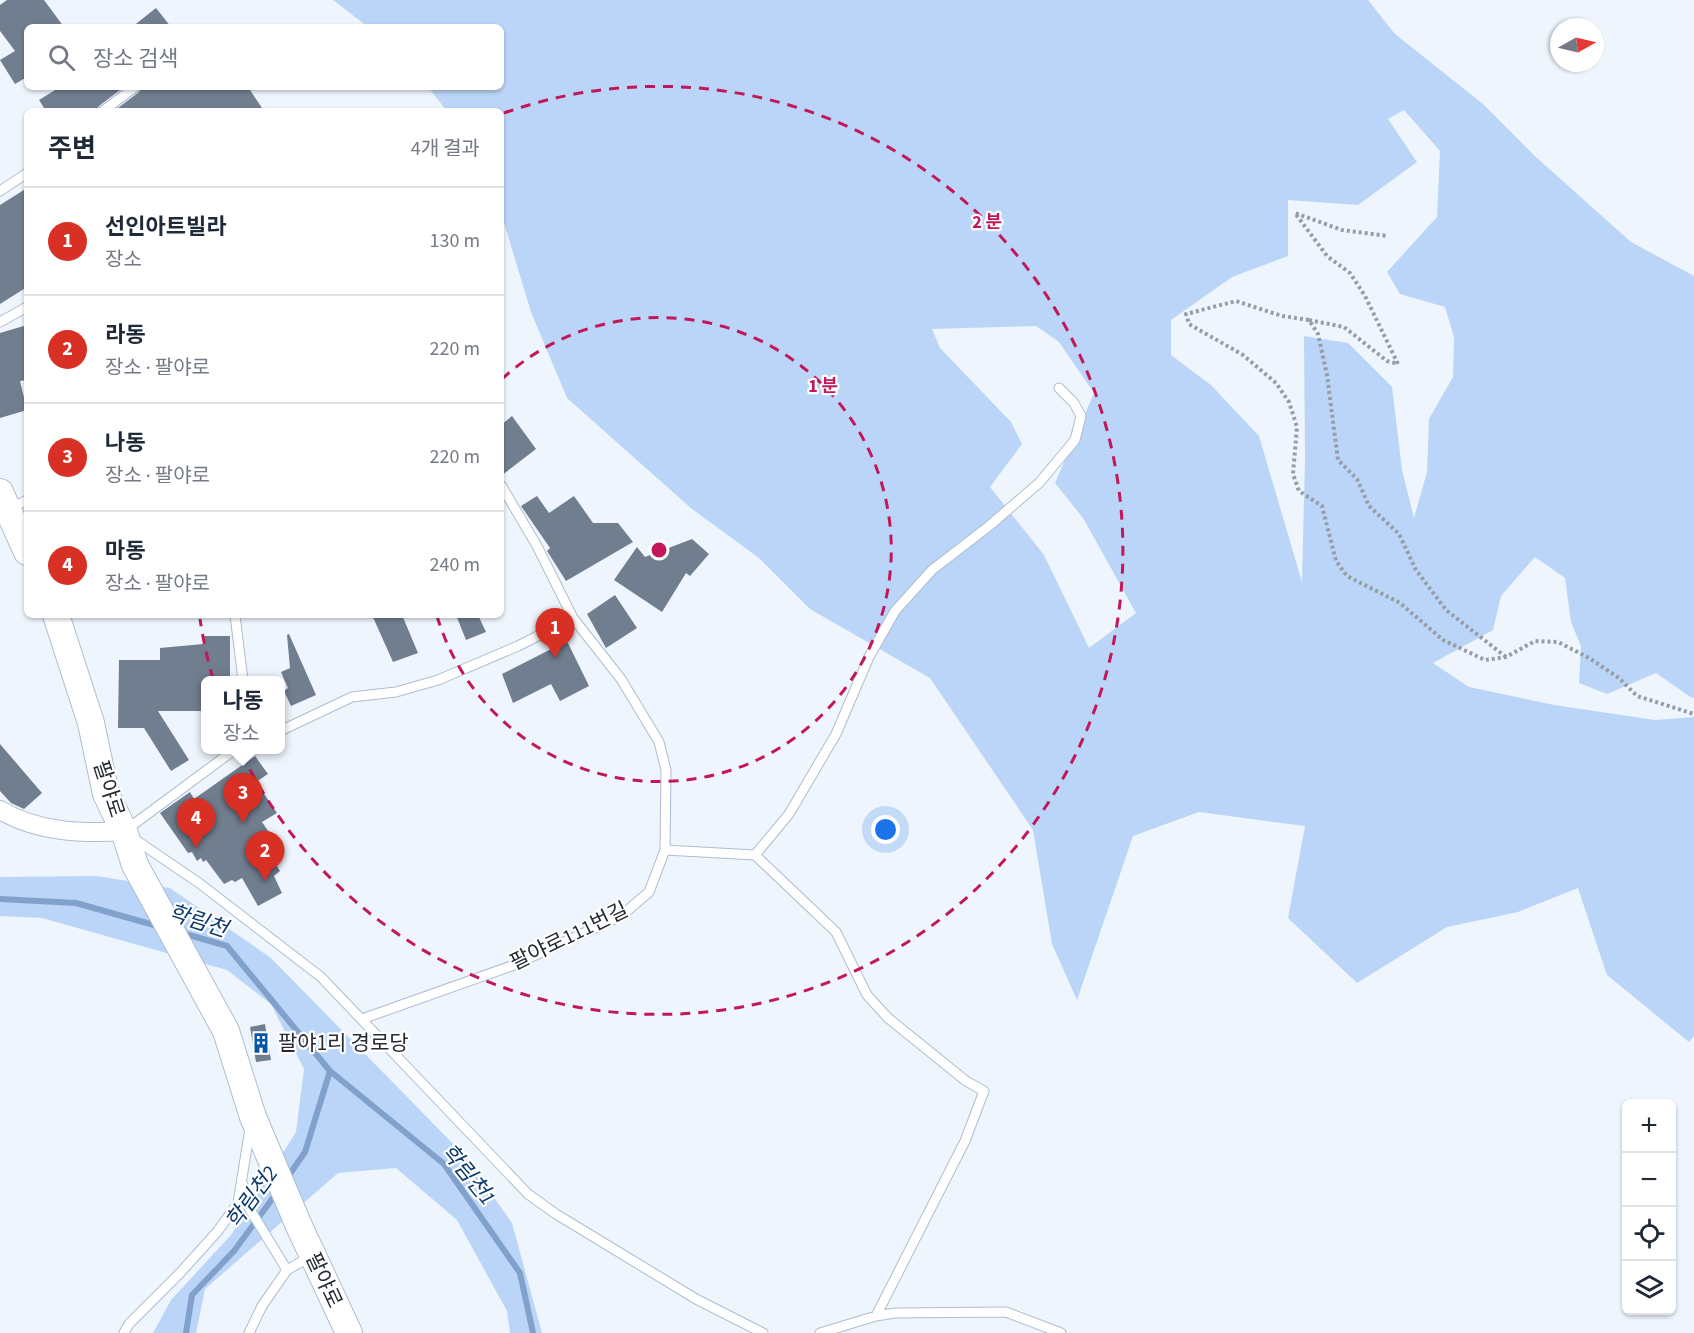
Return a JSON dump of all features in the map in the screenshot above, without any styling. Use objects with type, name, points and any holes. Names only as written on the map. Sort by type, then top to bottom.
[{"type":"street","points":[[12,501],[24,542]]},
{"type":"street","name":"팔야로","points":[[57,618],[91,723],[106,794],[124,831],[135,865],[220,1019],[252,1114],[312,1256],[349,1333]]},
{"type":"street","points":[[0,810],[17,820],[60,831],[92,834],[124,831]]},
{"type":"lane","points":[[106,108],[131,90]]},
{"type":"lane","points":[[0,191],[24,175]]},
{"type":"lane","points":[[0,322],[24,309]]},
{"type":"lane","points":[[755,855],[789,814],[836,734],[869,657],[895,611],[932,570],[990,526],[1039,483],[1075,440],[1081,416],[1074,403],[1059,388]]},
{"type":"lane","name":"팔야로111번길","points":[[362,1019],[514,965],[621,915],[649,892],[664,850],[666,770],[659,742],[621,679],[573,618],[537,546],[504,490]]},
{"type":"lane","points":[[236,618],[242,676]]},
{"type":"lane","points":[[285,729],[352,697],[396,692],[438,680],[518,646],[573,618]]},
{"type":"lane","name":"팔야로","points":[[124,831],[229,754]]},
{"type":"lane","points":[[124,831],[199,883],[321,977],[528,1194],[556,1214],[696,1299],[763,1333]]},
{"type":"lane","points":[[664,850],[755,855],[836,932],[867,995],[888,1018],[966,1081],[984,1091],[965,1141],[876,1316]]},
{"type":"lane","points":[[124,1333],[129,1324],[217,1232],[237,1203],[252,1114]]},
{"type":"lane","points":[[242,1177],[246,1203],[275,1255],[287,1270]]},
{"type":"lane","points":[[249,1333],[262,1306],[287,1270],[312,1256]]},
{"type":"lane","points":[[820,1333],[876,1316],[895,1313],[1006,1312],[1061,1333]]},
{"type":"path","points":[[1388,236],[1342,230],[1295,213],[1327,256],[1350,273],[1365,296],[1398,364],[1387,361],[1344,327],[1282,316],[1236,301],[1195,310],[1186,315],[1189,324],[1243,355],[1276,383],[1289,402],[1297,427],[1293,474],[1299,491],[1322,506],[1336,561],[1347,576],[1400,603],[1443,640],[1485,660],[1506,657],[1535,641],[1558,642],[1589,658],[1619,678],[1637,696],[1694,714]]},
{"type":"path","points":[[1309,320],[1318,334],[1327,375],[1338,460],[1357,479],[1370,506],[1399,534],[1416,570],[1446,610],[1506,657]]},
{"type":"shaded area","points":[[333,0],[1368,0],[1395,34],[1483,104],[1537,158],[1631,242],[1694,276],[1694,697],[1692,698],[1656,673],[1607,694],[1579,683],[1581,646],[1571,622],[1565,578],[1535,557],[1501,596],[1493,630],[1433,663],[1469,687],[1554,705],[1655,720],[1694,717],[1694,1036],[1689,1042],[1607,975],[1578,888],[1518,912],[1447,927],[1357,983],[1288,918],[1305,826],[1199,812],[1133,836],[1077,1000],[1052,944],[1033,830],[930,678],[810,609],[759,558],[692,509],[567,398],[531,312],[504,223],[504,108],[445,108],[430,90],[504,90],[504,24],[364,24]],"holes":[[[1404,110],[1440,151],[1437,217],[1387,272],[1400,294],[1445,307],[1454,337],[1453,377],[1429,419],[1427,472],[1414,518],[1402,470],[1392,387],[1348,343],[1304,336],[1305,458],[1302,582],[1259,436],[1211,385],[1171,355],[1171,320],[1232,277],[1288,256],[1288,200],[1358,205],[1417,162],[1388,119]],[[1036,326],[1059,342],[1094,393],[1055,483],[1083,518],[1136,613],[1089,648],[1044,555],[990,487],[1022,444],[1011,422],[940,348],[932,329]]]},
{"type":"shaded area","points":[[97,876],[170,888],[271,958],[465,1156],[512,1223],[542,1333],[510,1333],[507,1311],[457,1220],[396,1168],[338,1173],[205,1289],[196,1333],[153,1333],[171,1300],[231,1235],[296,1132],[304,1069],[271,1004],[227,970],[42,918],[0,916],[0,877]]},
{"type":"building","points":[[7,0],[44,0],[62,24],[24,24],[24,79],[15,84],[0,60],[15,51],[0,31],[0,5]]},
{"type":"building","points":[[156,8],[169,24],[136,24]]},
{"type":"building","points":[[55,90],[120,90],[98,108],[44,108],[39,100]]},
{"type":"building","points":[[140,90],[250,90],[262,108],[118,108]]},
{"type":"building","points":[[24,190],[24,289],[0,304],[0,205]]},
{"type":"building","points":[[24,326],[24,380],[20,381],[24,411],[0,418],[0,333]]},
{"type":"building","points":[[512,416],[536,449],[504,474],[504,423]]},
{"type":"building","points":[[537,496],[549,513],[574,496],[593,523],[618,523],[633,542],[566,581],[547,551],[550,548],[521,506]]},
{"type":"building","points":[[692,539],[709,554],[690,576],[686,573],[662,612],[614,580],[637,547],[645,557]]},
{"type":"building","points":[[615,595],[637,628],[606,648],[587,614]]},
{"type":"building","points":[[373,618],[403,618],[418,653],[393,662]]},
{"type":"building","points":[[457,618],[479,618],[486,632],[466,640]]},
{"type":"building","points":[[289,634],[316,695],[291,706],[285,693],[288,688],[285,676],[281,672],[290,668],[287,635]]},
{"type":"building","points":[[203,636],[230,636],[230,676],[201,676],[201,711],[158,711],[189,760],[171,771],[144,728],[118,728],[119,660],[160,660],[160,648],[203,644]]},
{"type":"building","points":[[567,641],[589,686],[560,701],[551,684],[513,703],[502,674]]},
{"type":"building","points":[[0,744],[42,793],[24,809],[11,803],[0,791]]},
{"type":"building","points":[[255,756],[268,774],[256,782],[277,813],[262,822],[281,850],[271,856],[280,871],[274,876],[282,893],[258,906],[242,878],[224,884],[206,860],[203,862],[201,858],[197,861],[192,852],[188,853],[160,813],[190,792],[194,799]]},
{"type":"building","name":"팔야1리 경로당","points":[[265,1024],[271,1060],[256,1062],[250,1027]]},
{"type":"waterway","name":"학림천","points":[[0,899],[76,903],[161,927]]},
{"type":"waterway","name":"학림천1","points":[[182,933],[227,946],[330,1071],[444,1164],[520,1273],[533,1333]]},
{"type":"waterway","name":"학림천2","points":[[287,1178],[305,1152],[330,1071]]},
{"type":"waterway","name":"학림천2","points":[[186,1333],[192,1295],[234,1251],[278,1191]]},
{"type":"place","name":"선인아트빌라","points":[[555,658]]},
{"type":"place","name":"나동","points":[[243,823]]},
{"type":"place","name":"마동","points":[[196,848]]},
{"type":"place","name":"라동","points":[[265,881]]},
{"type":"place","name":"팔야1리 경로당","points":[[261,1043]]}]
